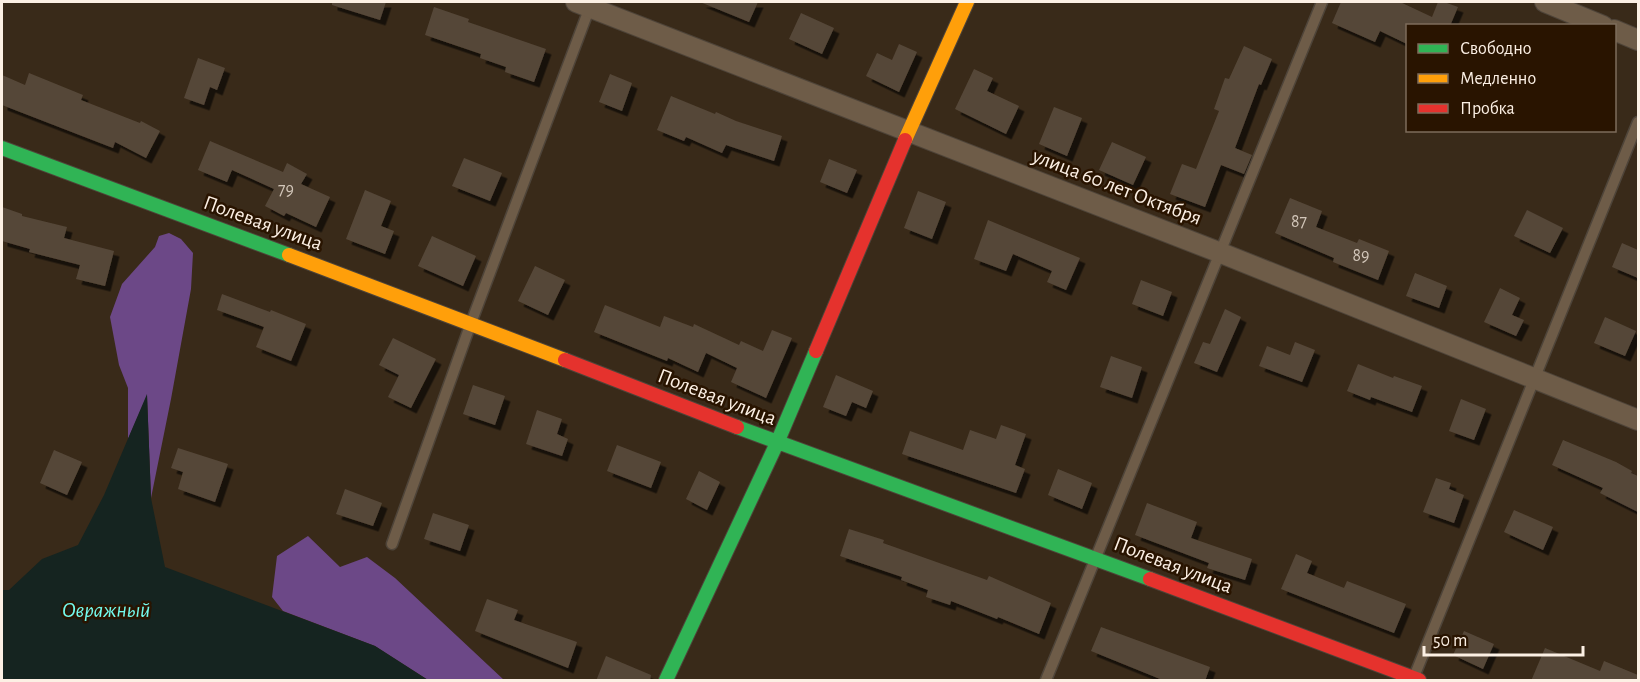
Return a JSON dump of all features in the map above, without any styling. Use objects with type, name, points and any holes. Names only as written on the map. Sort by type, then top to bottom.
[{"type":"street","points":[[666,681],[777,443],[909,131],[967,2]]},
{"type":"street","points":[[1545,2],[1598,24]]},
{"type":"street","name":"улица 60 лет Октября","points":[[586,3],[1638,420]]},
{"type":"street","points":[[1616,31],[1638,40]]},
{"type":"street","name":"Полевая улица","points":[[2,148],[471,323],[777,443],[1095,559],[1415,680]]},
{"type":"lane","points":[[1046,681],[1322,2]]},
{"type":"lane","points":[[392,544],[586,3]]},
{"type":"lane","points":[[1415,680],[1638,122]]},
{"type":"shaded area","points":[[169,233],[181,239],[193,253],[191,289],[151,498],[147,396],[128,439],[128,388],[119,365],[110,317],[122,284],[155,247],[159,236]]},
{"type":"shaded area","points":[[308,536],[340,567],[367,557],[395,578],[504,680],[428,680],[375,646],[283,611],[272,597],[277,556]]},
{"type":"water","name":"Овражный","points":[[147,394],[151,498],[165,567],[375,646],[428,680],[2,680],[2,590],[9,590],[42,559],[78,545],[104,495]]},
{"type":"building","points":[[332,2],[386,2],[380,20],[332,5]]},
{"type":"building","points":[[700,2],[758,2],[749,22]]},
{"type":"building","points":[[1341,2],[1400,2],[1432,17],[1438,2],[1458,7],[1451,24],[1406,24],[1406,44],[1380,31],[1375,42],[1332,23]]},
{"type":"building","points":[[434,7],[469,19],[468,22],[546,49],[534,82],[505,72],[506,67],[480,58],[481,54],[425,35]]},
{"type":"building","points":[[801,13],[834,28],[822,54],[789,39]]},
{"type":"building","points":[[899,44],[917,52],[899,92],[866,76],[877,53],[892,60]]},
{"type":"building","points":[[1244,46],[1272,59],[1261,85],[1259,84],[1235,148],[1252,155],[1244,174],[1221,165],[1205,207],[1170,194],[1182,164],[1196,169],[1219,111],[1214,109],[1225,78],[1229,79]]},
{"type":"building","points":[[198,58],[225,68],[217,90],[210,87],[204,105],[184,98]]},
{"type":"building","points":[[974,69],[993,78],[987,91],[1019,106],[1006,134],[955,109]]},
{"type":"building","points":[[29,73],[83,95],[81,100],[140,123],[141,121],[160,131],[146,158],[115,142],[113,148],[2,105],[2,75],[25,85]]},
{"type":"building","points":[[610,74],[632,83],[622,111],[599,102]]},
{"type":"building","points":[[671,96],[715,114],[716,112],[782,136],[774,161],[726,145],[722,153],[686,137],[684,141],[657,130]]},
{"type":"building","points":[[1054,107],[1082,118],[1067,156],[1039,144]]},
{"type":"building","points":[[210,141],[283,172],[287,163],[307,174],[301,184],[330,197],[316,227],[286,213],[284,216],[265,206],[274,189],[232,170],[227,182],[198,170]]},
{"type":"building","points":[[1112,142],[1146,157],[1133,185],[1099,170]]},
{"type":"building","points":[[464,158],[502,173],[490,201],[452,186]]},
{"type":"building","points":[[829,159],[857,170],[847,193],[820,182]]},
{"type":"building","points":[[365,190],[391,201],[381,226],[394,231],[385,254],[346,239]]},
{"type":"building","points":[[918,191],[946,202],[932,239],[904,228]]},
{"type":"building","points":[[1290,198],[1322,211],[1316,227],[1357,243],[1359,239],[1389,251],[1378,280],[1333,262],[1334,258],[1275,233]]},
{"type":"building","points":[[2,207],[22,214],[22,216],[67,227],[64,238],[114,251],[105,286],[76,279],[80,265],[29,252],[30,249],[2,241]]},
{"type":"building","points":[[1527,210],[1563,228],[1550,253],[1514,236]]},
{"type":"building","points":[[988,220],[1080,258],[1066,290],[1047,282],[1052,271],[1013,254],[1006,271],[974,259]]},
{"type":"building","points":[[432,236],[476,256],[463,286],[418,266]]},
{"type":"building","points":[[1622,243],[1638,250],[1638,278],[1612,267]]},
{"type":"building","points":[[535,266],[565,280],[548,315],[518,301]]},
{"type":"building","points":[[1415,273],[1447,286],[1439,308],[1406,296]]},
{"type":"building","points":[[1141,280],[1172,292],[1163,316],[1132,304]]},
{"type":"building","points":[[1500,288],[1520,298],[1512,315],[1524,320],[1516,336],[1484,322]]},
{"type":"building","points":[[222,294],[306,324],[291,361],[256,347],[264,327],[217,310]]},
{"type":"building","points":[[605,305],[660,327],[664,316],[693,327],[694,324],[739,345],[741,341],[763,351],[772,330],[792,338],[766,398],[731,382],[737,368],[706,353],[698,372],[668,358],[667,361],[594,332]]},
{"type":"building","points":[[1225,309],[1241,317],[1217,372],[1194,363],[1203,342],[1210,344]]},
{"type":"building","points":[[1605,317],[1636,331],[1625,356],[1594,343]]},
{"type":"building","points":[[393,338],[436,359],[411,408],[388,397],[399,375],[379,365]]},
{"type":"building","points":[[1295,342],[1315,350],[1302,382],[1259,366],[1267,346],[1290,355]]},
{"type":"building","points":[[1111,356],[1142,367],[1132,398],[1100,387]]},
{"type":"building","points":[[1358,364],[1393,378],[1394,376],[1422,386],[1412,412],[1347,391]]},
{"type":"building","points":[[836,375],[873,391],[866,408],[852,402],[846,416],[823,407]]},
{"type":"building","points":[[473,385],[505,396],[495,425],[463,414]]},
{"type":"building","points":[[1461,399],[1486,409],[1474,440],[1449,431]]},
{"type":"building","points":[[537,410],[562,419],[557,434],[568,439],[562,456],[526,444]]},
{"type":"building","points":[[1001,425],[1026,434],[1015,465],[1025,469],[1016,493],[902,454],[910,431],[963,450],[970,430],[996,439]]},
{"type":"building","points":[[1563,440],[1616,462],[1638,476],[1638,512],[1600,493],[1603,488],[1552,465]]},
{"type":"building","points":[[617,445],[661,462],[651,488],[607,471]]},
{"type":"building","points":[[178,448],[228,464],[215,502],[178,489],[183,472],[171,468]]},
{"type":"building","points":[[54,450],[82,462],[67,495],[40,483]]},
{"type":"building","points":[[1058,469],[1092,483],[1082,509],[1048,495]]},
{"type":"building","points":[[699,471],[720,482],[707,510],[686,499]]},
{"type":"building","points":[[1436,478],[1451,483],[1449,489],[1464,495],[1454,523],[1423,512]]},
{"type":"building","points":[[345,489],[382,503],[373,526],[336,514]]},
{"type":"building","points":[[1147,503],[1197,522],[1191,538],[1252,559],[1245,580],[1207,568],[1209,563],[1135,535]]},
{"type":"building","points":[[1514,510],[1553,527],[1543,550],[1504,532]]},
{"type":"building","points":[[433,513],[469,525],[460,551],[424,539]]},
{"type":"building","points":[[849,529],[884,540],[883,543],[987,580],[989,576],[1051,603],[1039,634],[951,601],[950,605],[926,597],[928,590],[901,580],[902,577],[840,556]]},
{"type":"building","points":[[1296,554],[1312,561],[1307,573],[1344,588],[1347,581],[1406,604],[1394,633],[1281,589]]},
{"type":"building","points":[[487,599],[518,610],[514,620],[577,642],[568,668],[475,631]]},
{"type":"building","points":[[1101,627],[1210,667],[1205,681],[1165,681],[1091,651]]},
{"type":"building","points":[[1464,631],[1494,644],[1483,669],[1453,655]]},
{"type":"building","points":[[1545,648],[1600,671],[1604,661],[1638,675],[1638,681],[1531,681]]},
{"type":"building","points":[[606,656],[651,675],[650,681],[596,681]]},
{"type":"traffic: fast","points":[[2,148],[289,255]]},
{"type":"traffic: fast","points":[[666,680],[777,443],[816,351]]},
{"type":"traffic: fast","points":[[737,427],[1150,579]]},
{"type":"traffic: slow","points":[[905,140],[967,2]]},
{"type":"traffic: slow","points":[[289,255],[565,360]]},
{"type":"traffic: jam","points":[[816,351],[905,140]]},
{"type":"traffic: jam","points":[[565,360],[737,427]]},
{"type":"traffic: jam","points":[[1150,579],[1419,680]]}]
